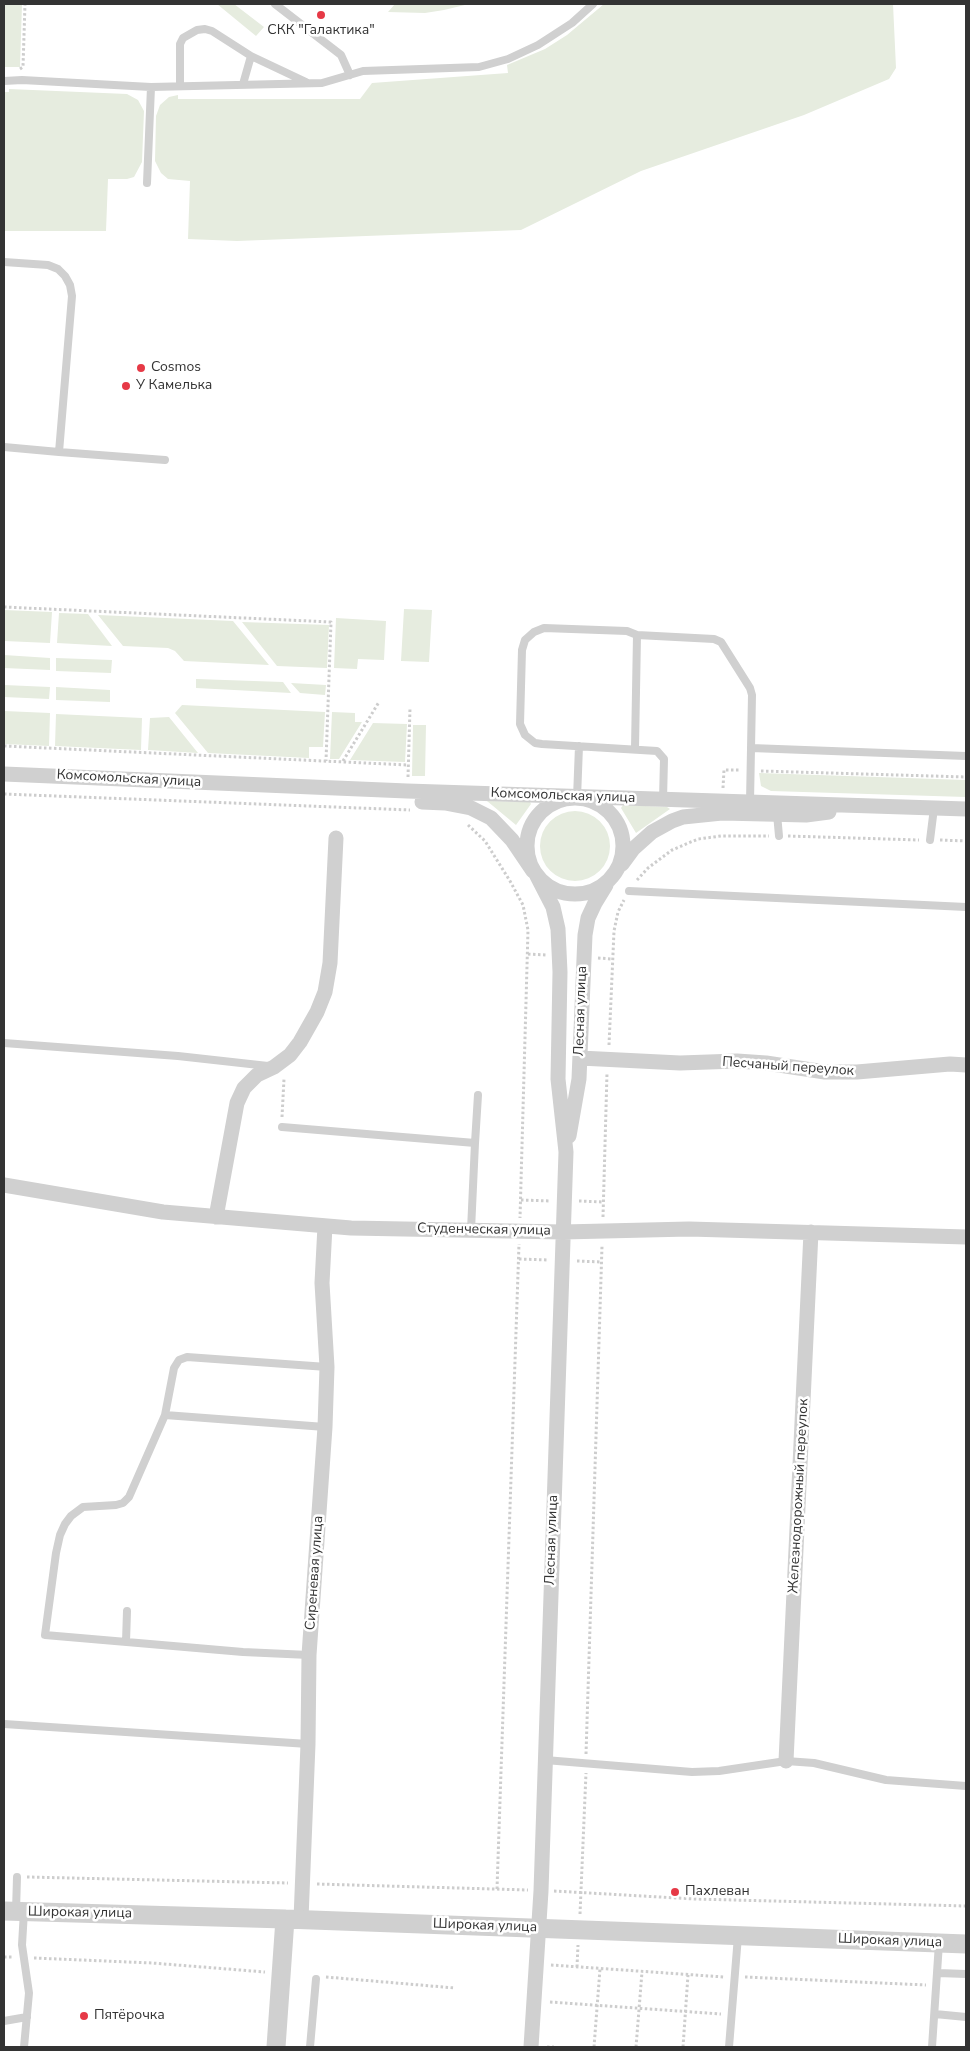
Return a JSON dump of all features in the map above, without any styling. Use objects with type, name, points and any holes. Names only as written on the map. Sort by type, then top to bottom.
[{"type":"street","name":"Комсомольская улица","points":[[4,774],[254,785],[340,798],[409,803],[445,803],[481,812],[505,831],[535,874]]},
{"type":"street","name":"Комсомольская улица","points":[[409,803],[576,798],[663,800],[777,814],[806,815],[872,806]]},
{"type":"street","points":[[576,798],[592,801],[603,807],[618,824],[622,836],[623,849],[620,862],[614,874],[595,890],[577,894],[555,890],[535,874],[527,850],[527,837],[532,825],[546,808],[557,801],[576,798]]},
{"type":"street","name":"Комсомольская улица","points":[[614,874],[642,840],[662,826],[683,817],[722,807],[750,802],[966,809]]},
{"type":"street","points":[[216,1217],[238,1103],[244,1088],[256,1075],[279,1068],[290,1055],[300,1042],[317,1012],[325,992],[330,963],[336,838]]},
{"type":"street","name":"Лесная улица","points":[[535,874],[553,907],[558,929],[560,972],[558,1079],[566,1152]]},
{"type":"street","name":"Лесная улица","points":[[531,2047],[541,1891],[566,1152],[579,1080],[584,945],[587,926],[594,903],[614,874]]},
{"type":"street","name":"Песчаный переулок","points":[[580,1058],[680,1063],[737,1061],[766,1063],[826,1072],[857,1072],[950,1064],[966,1065]]},
{"type":"street","name":"Студенческая улица","points":[[4,1185],[153,1210],[325,1226],[563,1232],[689,1229],[966,1237]]},
{"type":"street","name":"Сиреневая улица","points":[[293,1919],[303,1884],[309,1654],[325,1427],[327,1367],[322,1283],[325,1226]]},
{"type":"street","name":"Железнодорожный переулок","points":[[786,1760],[811,1232]]},
{"type":"street","name":"Широкая улица","points":[[14,1911],[293,1919],[966,1944]]},
{"type":"street","points":[[276,2047],[281,1973],[293,1919]]},
{"type":"lane","points":[[275,4],[341,54],[350,75]]},
{"type":"lane","points":[[4,80],[151,87],[309,83],[322,82],[363,71],[468,68],[493,64],[523,52],[552,37],[593,4]]},
{"type":"lane","points":[[180,86],[180,44],[189,32],[197,30],[212,31],[251,56],[309,83]]},
{"type":"lane","points":[[243,84],[251,56]]},
{"type":"lane","points":[[4,76],[22,80]]},
{"type":"lane","points":[[147,183],[151,87]]},
{"type":"lane","points":[[4,262],[48,265],[58,269],[70,285],[72,296],[59,452]]},
{"type":"lane","points":[[4,447],[165,460]]},
{"type":"lane","points":[[663,800],[664,759],[657,751],[535,742],[525,735],[520,718],[522,660],[525,640],[534,632],[544,628],[627,631],[637,636],[707,639],[721,642],[750,688],[752,695],[750,802]]},
{"type":"lane","points":[[634,748],[637,636]]},
{"type":"lane","points":[[576,798],[579,746]]},
{"type":"lane","points":[[751,748],[966,756]]},
{"type":"lane","points":[[930,840],[934,808]]},
{"type":"lane","points":[[777,814],[779,836]]},
{"type":"lane","points":[[629,891],[966,907]]},
{"type":"lane","points":[[4,1042],[178,1056],[279,1068]]},
{"type":"lane","points":[[471,1230],[478,1095]]},
{"type":"lane","points":[[282,1128],[475,1142]]},
{"type":"lane","points":[[309,1654],[243,1652],[45,1634],[60,1535],[71,1516],[83,1507],[116,1505],[129,1497],[165,1415],[174,1368],[179,1360],[187,1357],[327,1367]]},
{"type":"lane","points":[[165,1415],[325,1427]]},
{"type":"lane","points":[[126,1642],[127,1611]]},
{"type":"lane","points":[[4,1724],[308,1744]]},
{"type":"lane","points":[[545,1760],[692,1772],[719,1771],[786,1760],[814,1763],[886,1780],[966,1786]]},
{"type":"lane","points":[[17,1877],[14,1911],[29,1994],[24,2047]]},
{"type":"lane","points":[[729,2047],[738,1936]]},
{"type":"lane","points":[[932,2047],[939,1943]]},
{"type":"lane","points":[[938,1973],[966,1974]]},
{"type":"lane","points":[[310,2047],[320,1978]]},
{"type":"lane","points":[[935,2014],[966,2017]]},
{"type":"lane","points":[[4,2021],[27,2017]]},
{"type":"path","points":[[13,68],[21,69],[23,67],[25,4]]},
{"type":"path","points":[[4,607],[331,622],[326,761]]},
{"type":"path","points":[[344,762],[379,702]]},
{"type":"path","points":[[4,794],[409,803],[410,708]]},
{"type":"path","points":[[4,746],[408,764]]},
{"type":"path","points":[[721,836],[724,770],[966,778]]},
{"type":"path","points":[[465,822],[485,841],[510,881],[523,905],[527,916],[528,930],[520,1231],[497,1889]]},
{"type":"path","points":[[577,1967],[586,1763],[608,1059],[614,931],[618,912],[629,891],[648,868],[672,850],[698,839],[721,836],[779,836],[966,841]]},
{"type":"path","points":[[279,1068],[282,1128]]},
{"type":"path","points":[[17,1877],[497,1889],[695,1899],[966,1906]]},
{"type":"path","points":[[4,1957],[152,1963],[281,1973]]},
{"type":"path","points":[[594,2047],[600,1969]]},
{"type":"path","points":[[636,2047],[642,1972]]},
{"type":"path","points":[[683,2047],[688,1975]]},
{"type":"path","points":[[320,1978],[455,1988]]},
{"type":"path","points":[[550,2002],[732,2015]]},
{"type":"path","points":[[547,2047],[554,2047]]},
{"type":"shaded area","points":[[4,4],[22,4],[20,67],[4,67]]},
{"type":"shaded area","points":[[217,4],[234,4],[264,27],[256,36]]},
{"type":"shaded area","points":[[395,4],[469,4],[425,13],[388,12]]},
{"type":"shaded area","points":[[604,4],[893,4],[896,68],[889,79],[804,115],[641,171],[521,230],[237,241],[188,239],[190,181],[168,179],[161,173],[155,161],[156,116],[160,105],[169,97],[178,95],[178,99],[360,99],[372,83],[508,73],[507,65],[545,49],[567,35]]},
{"type":"shaded area","points":[[9,89],[127,94],[138,100],[144,111],[142,162],[134,177],[108,179],[106,231],[4,231],[4,92],[9,92]]},
{"type":"shaded area","points":[[404,609],[432,610],[429,662],[401,661]]},
{"type":"shaded area","points":[[4,610],[52,612],[50,643],[4,641]]},
{"type":"shaded area","points":[[59,613],[88,614],[112,646],[57,643]]},
{"type":"shaded area","points":[[98,615],[233,621],[269,665],[184,661],[175,651],[168,648],[123,646]]},
{"type":"shaded area","points":[[336,618],[386,621],[384,660],[358,659],[357,669],[334,668]]},
{"type":"shaded area","points":[[242,622],[329,625],[327,668],[277,666]]},
{"type":"shaded area","points":[[4,655],[50,658],[50,670],[4,668]]},
{"type":"shaded area","points":[[56,658],[112,660],[111,673],[56,671]]},
{"type":"shaded area","points":[[196,679],[283,682],[291,693],[196,688]]},
{"type":"shaded area","points":[[291,683],[326,685],[325,695],[300,693]]},
{"type":"shaded area","points":[[4,685],[50,687],[49,699],[4,697]]},
{"type":"shaded area","points":[[56,687],[110,690],[110,702],[56,700]]},
{"type":"shaded area","points":[[182,705],[325,712],[323,747],[309,747],[309,758],[208,753],[175,713]]},
{"type":"shaded area","points":[[4,711],[50,713],[49,746],[4,744]]},
{"type":"shaded area","points":[[332,712],[355,713],[355,722],[362,722],[339,759],[330,759]]},
{"type":"shaded area","points":[[56,714],[142,718],[141,750],[55,746]]},
{"type":"shaded area","points":[[169,717],[198,753],[148,750],[150,718]]},
{"type":"shaded area","points":[[373,723],[407,724],[405,762],[350,760]]},
{"type":"shaded area","points":[[413,725],[426,725],[425,776],[412,776]]},
{"type":"shaded area","points":[[759,773],[966,780],[966,797],[771,791],[761,786]]},
{"type":"shaded area","points":[[487,801],[530,802],[531,804],[516,825]]},
{"type":"shaded area","points":[[623,805],[667,807],[670,809],[636,833],[621,808]]},
{"type":"shaded area","points":[[575,811],[588,814],[600,821],[607,833],[610,846],[607,859],[600,871],[588,878],[575,881],[562,878],[550,871],[543,859],[540,846],[543,833],[550,821],[562,814]]},
{"type":"place","name":"СКК \"Галактика\"","points":[[321,15]]},
{"type":"place","name":"Cosmos","points":[[141,368]]},
{"type":"place","name":"У Камелька","points":[[126,386]]},
{"type":"place","name":"Пахлеван","points":[[675,1892]]},
{"type":"place","name":"Пятёрочка","points":[[84,2016]]}]
